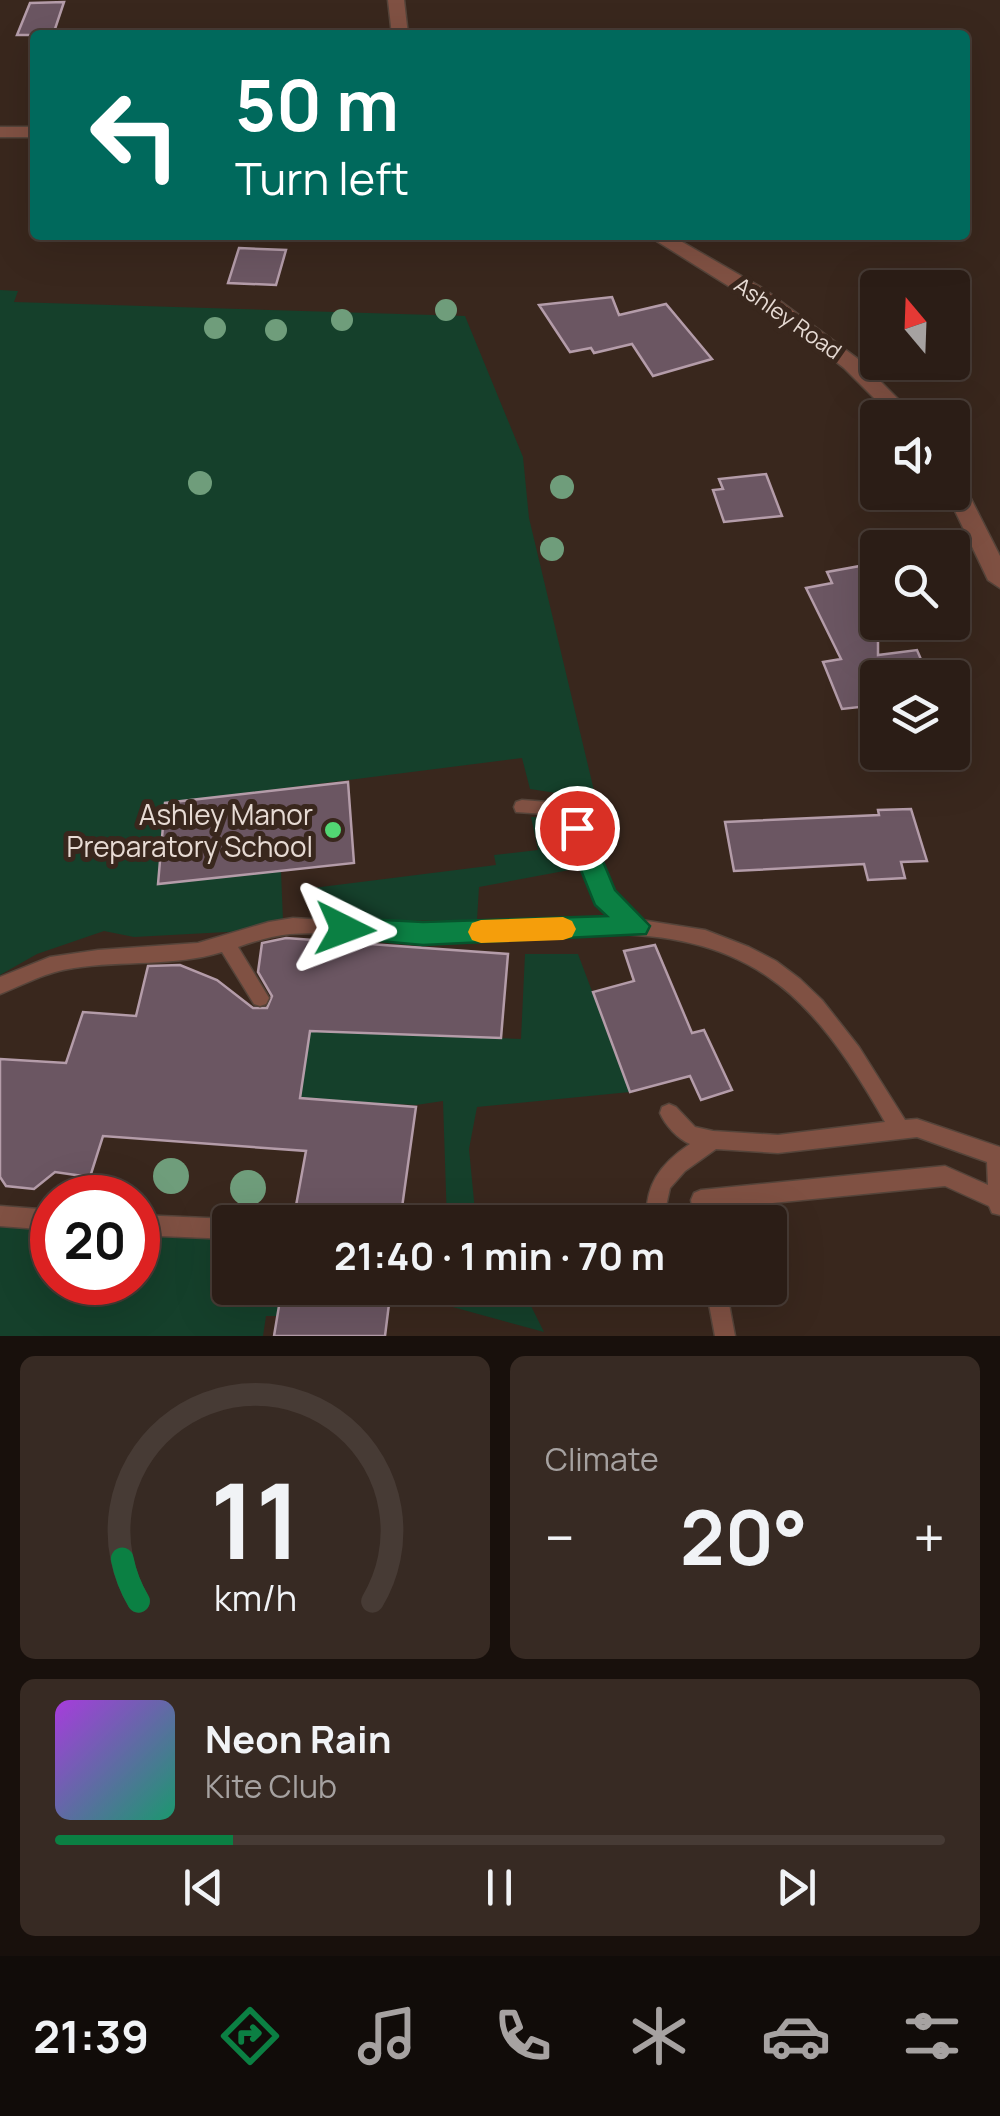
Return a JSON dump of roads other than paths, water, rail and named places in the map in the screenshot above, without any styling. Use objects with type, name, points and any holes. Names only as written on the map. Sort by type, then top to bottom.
[{"type":"street","points":[[396,0],[399,30]]},
{"type":"street","points":[[0,132],[30,132]]},
{"type":"street","name":"Ashley Road","points":[[664,240],[797,320],[853,364],[889,400]]},
{"type":"street","points":[[965,510],[1000,580]]},
{"type":"lane","points":[[522,806],[567,810],[587,846],[604,897],[636,926]]},
{"type":"lane","points":[[0,986],[46,963],[74,957],[197,951],[291,926],[423,934],[636,926],[678,930],[723,943],[791,980],[852,1048],[900,1130]]},
{"type":"lane","points":[[226,943],[260,998]]},
{"type":"lane","points":[[669,1113],[690,1135],[713,1140],[778,1144],[916,1128],[998,1156],[999,1204],[944,1176],[701,1200],[702,1205]]},
{"type":"lane","points":[[655,1205],[666,1176],[713,1140]]},
{"type":"lane","points":[[0,1216],[30,1218]]},
{"type":"lane","points":[[160,1226],[212,1229]]},
{"type":"lane","points":[[719,1305],[724,1336]]},
{"type":"place","name":"Ashley Manor Preparatory School","points":[[333,830]]}]
